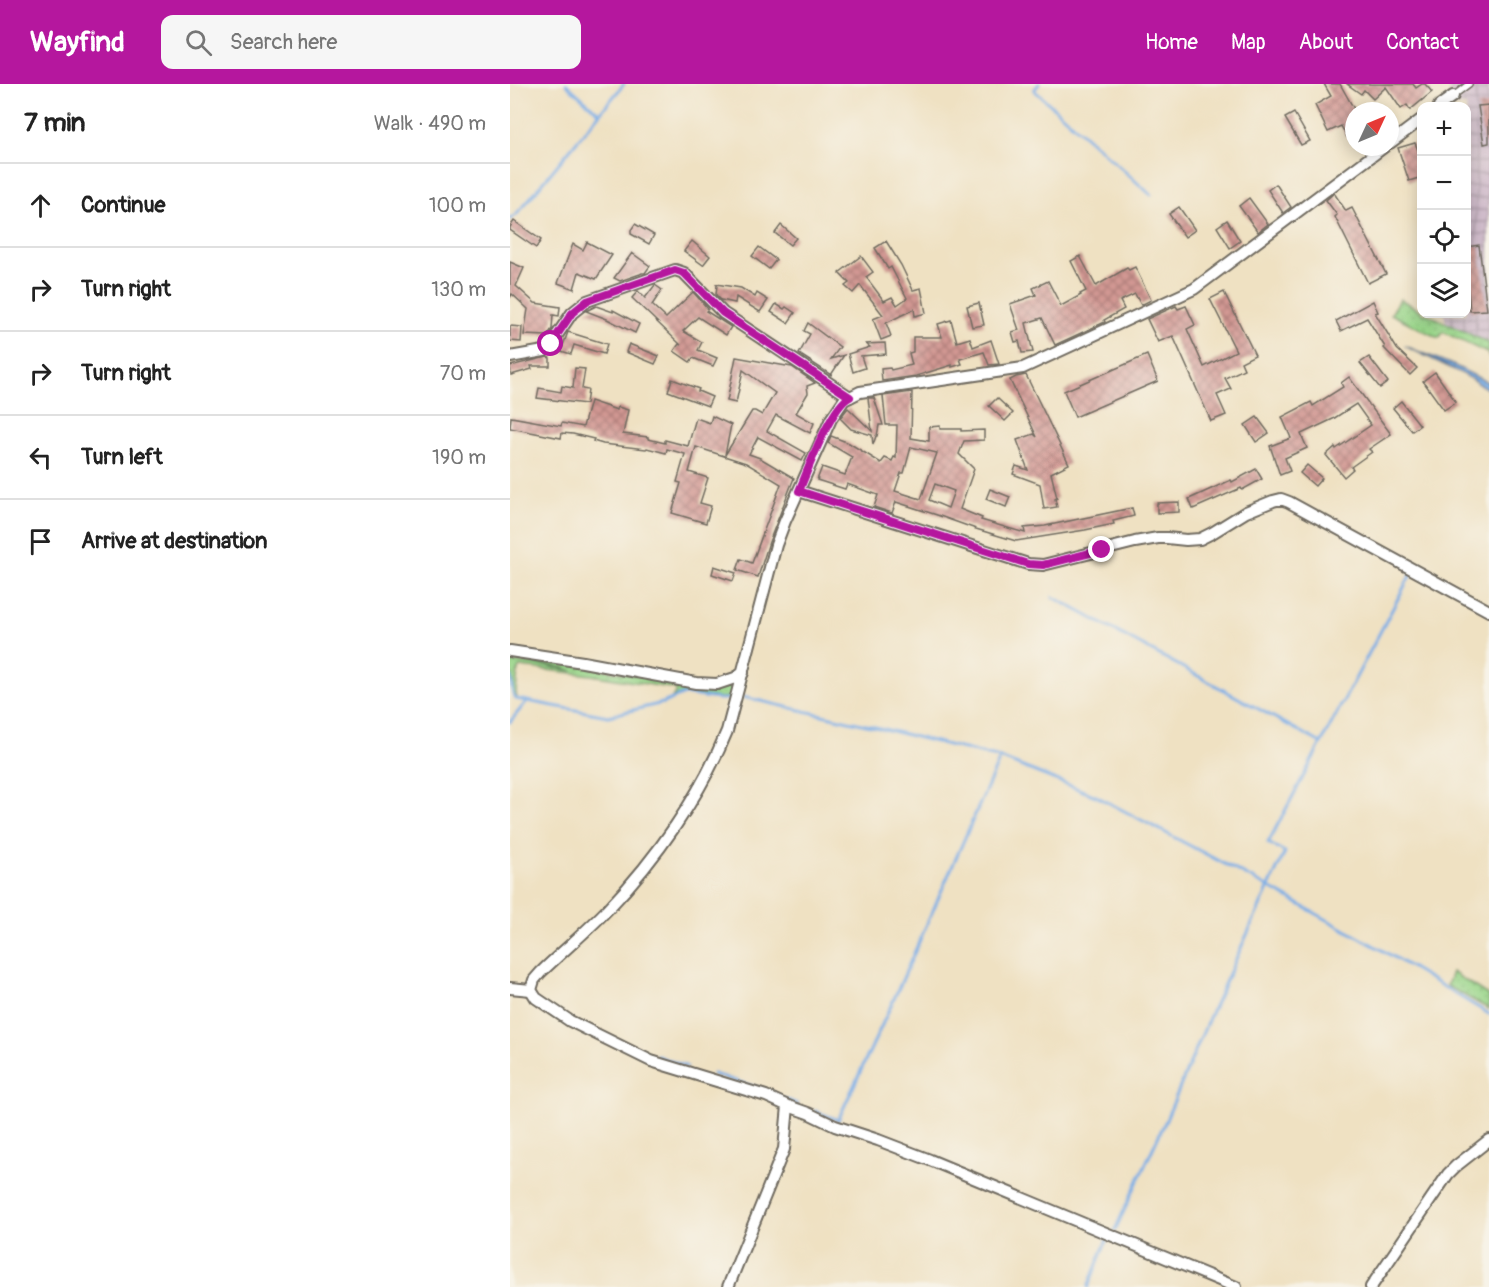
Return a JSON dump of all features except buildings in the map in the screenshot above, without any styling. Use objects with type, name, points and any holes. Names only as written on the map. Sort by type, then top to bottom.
[{"type":"street","points":[[1444,102],[1453,96]]},
{"type":"street","points":[[1399,136],[1417,123]]},
{"type":"street","points":[[1236,1287],[930,1160],[835,1126],[766,1096],[651,1061],[548,1008],[536,998],[531,990],[540,972],[589,928],[628,887],[692,800],[719,751],[727,731],[777,545],[831,419],[844,400],[860,392],[1023,368],[1194,289],[1372,156]]},
{"type":"street","points":[[510,357],[543,351],[551,344],[572,313],[587,301],[675,270],[684,273],[723,313],[850,397]]},
{"type":"street","points":[[799,491],[1028,564],[1043,565],[1158,538],[1200,539],[1246,512],[1281,500],[1290,502],[1489,611]]},
{"type":"street","points":[[510,651],[696,683],[717,684],[743,673]]},
{"type":"street","points":[[510,988],[531,990]]},
{"type":"street","points":[[728,1287],[784,1149],[788,1106]]},
{"type":"street","points":[[1371,1287],[1444,1180],[1456,1166],[1489,1140]]},
{"type":"lane","points":[[1453,96],[1469,84]]},
{"type":"shaded area","points":[[1454,84],[1489,84],[1489,343],[1446,323],[1445,318],[1471,318],[1471,102],[1456,102],[1448,88]]},
{"type":"green space","points":[[1400,299],[1417,309],[1417,318],[1436,318],[1489,343],[1489,357],[1487,353],[1443,332],[1440,337],[1436,337],[1391,314]]},
{"type":"green space","points":[[510,654],[713,688],[728,686],[736,682],[734,697],[719,698],[684,693],[672,698],[677,689],[591,675],[520,667],[517,698],[513,693],[510,662],[573,671],[561,667],[510,659]]},
{"type":"green space","points":[[1452,972],[1489,996],[1489,1009],[1447,986]]},
{"type":"water","points":[[1405,346],[1455,366],[1489,383],[1489,390],[1465,375]]},
{"type":"waterway","points":[[566,84],[599,113]]},
{"type":"waterway","points":[[510,219],[517,214],[624,84]]},
{"type":"waterway","points":[[1039,84],[1034,90],[1151,195]]},
{"type":"waterway","points":[[1115,1230],[1285,852],[1268,843],[1411,574]]},
{"type":"waterway","points":[[1053,597],[1321,743]]},
{"type":"waterway","points":[[510,675],[516,699],[608,716],[663,703],[684,694],[734,699]]},
{"type":"waterway","points":[[743,697],[1000,758],[1096,796],[1380,949],[1489,1014]]},
{"type":"waterway","points":[[510,722],[527,701]]},
{"type":"waterway","points":[[815,1111],[838,1120],[1000,758]]},
{"type":"waterway","points":[[657,1056],[687,1067]]},
{"type":"waterway","points":[[713,1074],[758,1088]]},
{"type":"waterway","points":[[784,1099],[797,1104]]},
{"type":"waterway","points":[[1088,1287],[1107,1239]]},
{"type":"route","points":[[551,344],[572,313],[587,301],[675,270],[684,273],[723,313],[850,397],[844,400],[831,419],[799,491],[1028,564],[1043,565],[1102,550]]}]
